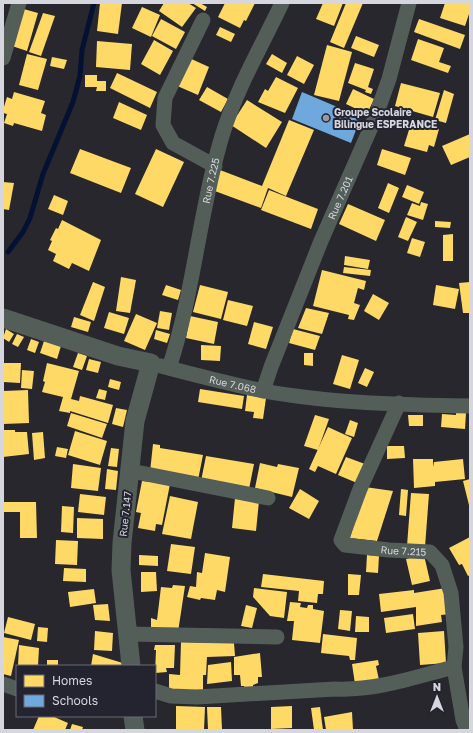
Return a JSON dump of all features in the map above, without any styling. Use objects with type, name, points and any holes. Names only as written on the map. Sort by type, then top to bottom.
[{"type":"street","points":[[3,58],[19,3]]},
{"type":"street","name":"Rue 7.225","points":[[169,368],[176,348],[190,288],[222,136],[236,98],[282,3]]},
{"type":"street","name":"Rue 7.201","points":[[264,391],[271,367],[321,241],[375,118],[389,79],[409,3]]},
{"type":"street","points":[[203,20],[165,98],[163,125],[173,143],[215,166]]},
{"type":"street","name":"Rue 7.068","points":[[3,318],[118,356],[264,391],[291,395],[399,403],[470,406]]},
{"type":"street","name":"Rue 7.147","points":[[131,665],[121,570],[122,543],[136,421],[151,363]]},
{"type":"street","name":"Rue 7.215","points":[[399,403],[360,490],[341,540],[345,544],[389,550],[430,552],[442,565],[451,593],[456,647],[454,667],[463,720],[467,730]]},
{"type":"street","points":[[131,471],[268,498]]},
{"type":"street","points":[[128,634],[277,637]]},
{"type":"street","points":[[156,691],[171,696],[197,696],[335,689],[357,690],[373,688],[454,667]]},
{"type":"street","points":[[3,684],[16,689]]},
{"type":"street","points":[[133,717],[134,730]]},
{"type":"building: Homes","points":[[100,3],[122,3],[118,34],[97,31]]},
{"type":"building: Homes","points":[[164,3],[188,3],[196,8],[182,27],[159,11]]},
{"type":"building: Homes","points":[[192,3],[200,3],[207,7],[205,11]]},
{"type":"building: Homes","points":[[225,3],[255,3],[246,21],[244,20],[240,28],[218,17]]},
{"type":"building: Homes","points":[[323,3],[343,3],[334,26],[316,19]]},
{"type":"building: Homes","points":[[346,3],[363,3],[344,48],[330,42]]},
{"type":"building: Homes","points":[[445,3],[470,3],[470,11],[465,26],[440,18]]},
{"type":"building: Homes","points":[[142,7],[160,15],[151,37],[132,28]]},
{"type":"building: Homes","points":[[20,8],[38,13],[27,51],[9,45]]},
{"type":"building: Homes","points":[[43,13],[55,16],[41,56],[29,52]]},
{"type":"building: Homes","points":[[161,19],[185,32],[176,49],[152,36]]},
{"type":"building: Homes","points":[[419,19],[465,35],[460,49],[414,32]]},
{"type":"building: Homes","points":[[220,27],[235,34],[231,42],[216,35]]},
{"type":"building: Homes","points":[[356,36],[379,45],[374,57],[351,48]]},
{"type":"building: Homes","points":[[418,39],[444,48],[439,62],[451,66],[448,73],[411,60]]},
{"type":"building: Homes","points":[[154,40],[173,51],[160,75],[141,64]]},
{"type":"building: Homes","points":[[97,41],[132,44],[130,70],[96,67]]},
{"type":"building: Homes","points":[[327,45],[352,52],[339,101],[314,95]]},
{"type":"building: Homes","points":[[27,54],[47,59],[38,90],[19,85]]},
{"type":"building: Homes","points":[[272,54],[287,63],[282,73],[266,64]]},
{"type":"building: Homes","points":[[297,56],[314,65],[304,84],[287,75]]},
{"type":"building: Homes","points":[[52,57],[67,60],[64,69],[50,66]]},
{"type":"building: Homes","points":[[187,57],[209,67],[198,95],[175,85]]},
{"type":"building: Homes","points":[[355,63],[374,69],[368,87],[373,89],[371,94],[365,92],[366,90],[348,83]]},
{"type":"building: Homes","points":[[117,73],[157,92],[150,108],[110,88]]},
{"type":"building: Homes","points":[[85,75],[97,75],[97,81],[106,81],[106,91],[96,91],[97,87],[85,87]]},
{"type":"building: Homes","points":[[276,77],[298,88],[285,113],[258,102],[265,89],[268,91]]},
{"type":"building: Homes","points":[[401,83],[440,93],[433,117],[395,106]]},
{"type":"building: Homes","points":[[207,87],[228,99],[221,112],[199,100]]},
{"type":"building: Homes","points":[[353,89],[374,99],[367,114],[346,104]]},
{"type":"building: Homes","points":[[444,90],[454,94],[446,123],[435,120]]},
{"type":"building: Homes","points":[[14,92],[45,101],[41,113],[46,115],[42,131],[14,123],[13,126],[4,123],[7,114],[3,113],[3,110],[7,97],[12,99]]},
{"type":"building: Homes","points":[[247,100],[282,122],[266,148],[231,125]]},
{"type":"building: Homes","points":[[119,102],[147,115],[141,130],[113,118]]},
{"type":"building: Homes","points":[[289,120],[314,130],[286,196],[268,188],[261,208],[212,190],[220,170],[262,186]]},
{"type":"building: Homes","points":[[412,120],[439,129],[434,147],[429,145],[427,152],[404,146]]},
{"type":"building: Homes","points":[[470,134],[470,157],[451,165],[442,146]]},
{"type":"building: Homes","points":[[80,149],[131,168],[121,193],[70,173]]},
{"type":"building: Homes","points":[[156,149],[184,162],[163,207],[135,194]]},
{"type":"building: Homes","points":[[382,149],[411,158],[405,175],[377,165]]},
{"type":"building: Homes","points":[[3,182],[14,183],[9,210],[3,209]]},
{"type":"building: Homes","points":[[388,183],[399,188],[389,213],[378,208]]},
{"type":"building: Homes","points":[[407,185],[424,192],[419,204],[402,197]]},
{"type":"building: Homes","points":[[269,190],[318,209],[311,229],[261,210]]},
{"type":"building: Homes","points":[[54,195],[68,201],[63,215],[48,209]]},
{"type":"building: Homes","points":[[421,202],[428,204],[423,220],[407,215],[412,203],[420,206]]},
{"type":"building: Homes","points":[[348,204],[385,220],[376,241],[339,224]]},
{"type":"building: Homes","points":[[406,217],[417,222],[408,241],[398,237]]},
{"type":"building: Homes","points":[[62,220],[101,240],[89,271],[72,263],[69,269],[53,261],[56,254],[48,250],[52,241],[50,240],[56,228],[58,229]]},
{"type":"building: Homes","points":[[435,221],[451,222],[450,228],[435,227]]},
{"type":"building: Homes","points":[[453,234],[453,261],[443,261],[443,235]]},
{"type":"building: Homes","points":[[412,238],[425,242],[420,257],[407,253]]},
{"type":"building: Homes","points":[[345,256],[370,260],[368,269],[344,265]]},
{"type":"building: Homes","points":[[344,267],[371,270],[370,276],[343,273]]},
{"type":"building: Homes","points":[[322,270],[366,281],[364,290],[358,288],[354,303],[360,305],[354,320],[348,319],[349,315],[313,306]]},
{"type":"building: Homes","points":[[121,277],[136,280],[130,313],[116,311]]},
{"type":"building: Homes","points":[[93,282],[105,287],[94,321],[80,315]]},
{"type":"building: Homes","points":[[470,282],[470,313],[463,313],[459,283]]},
{"type":"building: Homes","points":[[166,285],[181,290],[178,300],[162,295]]},
{"type":"building: Homes","points":[[200,285],[228,292],[221,319],[193,312]]},
{"type":"building: Homes","points":[[436,285],[459,289],[455,309],[433,305]]},
{"type":"building: Homes","points":[[373,294],[389,303],[379,320],[364,311]]},
{"type":"building: Homes","points":[[228,300],[253,306],[247,326],[223,320]]},
{"type":"building: Homes","points":[[306,308],[329,313],[322,334],[298,328]]},
{"type":"building: Homes","points":[[160,311],[172,313],[169,330],[157,328]]},
{"type":"building: Homes","points":[[109,312],[129,318],[124,334],[104,328]]},
{"type":"building: Homes","points":[[136,314],[157,323],[145,350],[124,341]]},
{"type":"building: Homes","points":[[190,316],[218,322],[214,344],[186,338]]},
{"type":"building: Homes","points":[[74,317],[91,322],[88,332],[71,327]]},
{"type":"building: Homes","points":[[254,322],[273,327],[266,349],[248,344]]},
{"type":"building: Homes","points":[[6,329],[14,334],[9,342],[3,338]]},
{"type":"building: Homes","points":[[293,329],[320,336],[315,350],[289,343]]},
{"type":"building: Homes","points":[[156,330],[170,334],[167,343],[154,339]]},
{"type":"building: Homes","points":[[17,334],[24,337],[18,347],[12,344]]},
{"type":"building: Homes","points":[[31,339],[39,342],[35,353],[27,350]]},
{"type":"building: Homes","points":[[44,341],[61,346],[57,359],[40,353]]},
{"type":"building: Homes","points":[[201,345],[221,346],[220,361],[201,360]]},
{"type":"building: Homes","points":[[78,353],[87,356],[82,370],[73,367]]},
{"type":"building: Homes","points":[[304,353],[313,353],[313,366],[304,365]]},
{"type":"building: Homes","points":[[342,355],[359,360],[350,389],[333,384]]},
{"type":"building: Homes","points":[[89,359],[101,362],[98,373],[86,370]]},
{"type":"building: Homes","points":[[3,363],[21,363],[20,383],[3,382]]},
{"type":"building: Homes","points":[[47,363],[79,371],[71,399],[79,401],[80,396],[113,405],[108,423],[70,411],[70,413],[59,411],[63,397],[42,392],[45,382],[43,381]]},
{"type":"building: Homes","points":[[365,368],[374,372],[367,387],[358,383]]},
{"type":"building: Homes","points":[[22,370],[34,371],[32,389],[21,388]]},
{"type":"building: Homes","points":[[110,379],[121,382],[119,390],[108,387]]},
{"type":"building: Homes","points":[[99,389],[107,391],[105,400],[96,398]]},
{"type":"building: Homes","points":[[200,389],[244,396],[242,409],[198,402]]},
{"type":"building: Homes","points":[[28,390],[29,423],[3,424],[3,391]]},
{"type":"building: Homes","points":[[247,395],[266,398],[263,419],[253,418],[254,412],[245,411]]},
{"type":"building: Homes","points":[[116,408],[127,410],[123,427],[112,424]]},
{"type":"building: Homes","points":[[456,412],[466,413],[465,429],[441,427],[442,414],[456,415]]},
{"type":"building: Homes","points":[[71,413],[107,424],[102,438],[67,426]]},
{"type":"building: Homes","points":[[315,415],[329,419],[318,450],[304,446]]},
{"type":"building: Homes","points":[[408,415],[423,415],[423,426],[409,426]]},
{"type":"building: Homes","points":[[350,420],[358,423],[354,437],[345,434]]},
{"type":"building: Homes","points":[[328,427],[352,438],[336,474],[318,466],[315,472],[309,469]]},
{"type":"building: Homes","points":[[3,430],[27,432],[29,454],[3,457]]},
{"type":"building: Homes","points":[[75,431],[107,441],[100,465],[68,455]]},
{"type":"building: Homes","points":[[43,432],[45,458],[34,460],[32,433]]},
{"type":"building: Homes","points":[[153,444],[160,445],[160,448],[203,455],[198,480],[150,472]]},
{"type":"building: Homes","points":[[387,446],[404,446],[405,458],[387,459]]},
{"type":"building: Homes","points":[[57,447],[68,449],[66,458],[55,456]]},
{"type":"building: Homes","points":[[111,448],[119,449],[117,467],[108,466]]},
{"type":"building: Homes","points":[[206,456],[254,464],[249,489],[201,481]]},
{"type":"building: Homes","points":[[346,457],[365,464],[357,483],[338,475]]},
{"type":"building: Homes","points":[[413,459],[433,459],[433,467],[434,462],[463,459],[465,479],[435,482],[435,486],[414,488]]},
{"type":"building: Homes","points":[[260,463],[277,467],[278,464],[299,468],[292,497],[255,488]]},
{"type":"building: Homes","points":[[73,464],[101,468],[98,491],[71,488]]},
{"type":"building: Homes","points":[[107,469],[118,471],[116,490],[105,489]]},
{"type":"building: Homes","points":[[470,479],[470,505],[469,505],[463,481]]},
{"type":"building: Homes","points":[[142,481],[170,484],[162,525],[156,524],[155,531],[138,528],[141,513],[136,512]]},
{"type":"building: Homes","points":[[365,487],[393,491],[377,541],[350,538]]},
{"type":"building: Homes","points":[[300,489],[319,501],[309,519],[289,508]]},
{"type":"building: Homes","points":[[401,489],[408,490],[406,516],[399,515]]},
{"type":"building: Homes","points":[[411,493],[429,494],[425,547],[407,546]]},
{"type":"building: Homes","points":[[80,494],[106,497],[104,515],[78,512]]},
{"type":"building: Homes","points":[[170,496],[198,502],[191,539],[162,534]]},
{"type":"building: Homes","points":[[235,498],[259,501],[256,531],[232,528]]},
{"type":"building: Homes","points":[[3,502],[36,502],[37,538],[20,538],[20,512],[3,512]]},
{"type":"building: Homes","points":[[62,506],[74,507],[73,533],[61,532]]},
{"type":"building: Homes","points":[[77,518],[103,519],[103,539],[77,538]]},
{"type":"building: Homes","points":[[470,537],[470,575],[468,576],[462,564],[459,565],[449,548]]},
{"type":"building: Homes","points":[[56,540],[78,541],[77,565],[55,564]]},
{"type":"building: Homes","points":[[171,544],[195,547],[191,574],[167,571]]},
{"type":"building: Homes","points":[[205,553],[230,557],[225,592],[217,590],[215,600],[201,598],[200,600],[187,597],[190,586],[196,587],[197,572],[202,573]]},
{"type":"building: Homes","points":[[139,555],[158,556],[158,566],[139,565]]},
{"type":"building: Homes","points":[[367,555],[379,556],[378,573],[366,572]]},
{"type":"building: Homes","points":[[424,555],[430,581],[412,585],[406,559]]},
{"type":"building: Homes","points":[[64,568],[86,569],[86,582],[63,581]]},
{"type":"building: Homes","points":[[141,572],[156,572],[157,591],[141,592]]},
{"type":"building: Homes","points":[[263,574],[324,581],[323,594],[318,594],[317,603],[298,601],[299,591],[261,587]]},
{"type":"building: Homes","points":[[348,574],[361,575],[359,595],[348,595]]},
{"type":"building: Homes","points":[[173,585],[185,586],[178,632],[151,629],[151,618],[157,620],[161,587],[172,588]]},
{"type":"building: Homes","points":[[254,588],[287,592],[284,618],[270,616],[253,597]]},
{"type":"building: Homes","points":[[446,588],[450,614],[441,615],[442,622],[416,626],[416,607],[381,612],[379,594],[414,590],[414,593]]},
{"type":"building: Homes","points":[[94,589],[96,603],[70,607],[68,592]]},
{"type":"building: Homes","points":[[290,602],[301,603],[300,607],[307,608],[308,605],[313,605],[313,609],[324,611],[320,643],[292,640],[294,621],[287,621]]},
{"type":"building: Homes","points":[[108,604],[110,621],[95,620],[93,605]]},
{"type":"building: Homes","points":[[246,605],[257,608],[252,628],[241,626]]},
{"type":"building: Homes","points":[[340,610],[352,611],[350,631],[338,629]]},
{"type":"building: Homes","points":[[413,614],[415,629],[386,633],[384,618]]},
{"type":"building: Homes","points":[[356,616],[369,617],[369,632],[355,632]]},
{"type":"building: Homes","points":[[8,617],[35,624],[31,640],[4,633]]},
{"type":"building: Homes","points":[[38,627],[48,628],[47,642],[37,641]]},
{"type":"building: Homes","points":[[95,631],[113,633],[112,651],[94,650]]},
{"type":"building: Homes","points":[[444,631],[446,663],[420,665],[418,633]]},
{"type":"building: Homes","points":[[323,634],[357,638],[355,660],[350,660],[349,656],[321,653]]},
{"type":"building: Homes","points":[[3,637],[19,640],[11,676],[3,674]]},
{"type":"building: Homes","points":[[181,642],[234,643],[235,656],[207,657],[206,675],[203,675],[203,691],[169,692],[169,674],[180,675]]},
{"type":"building: Homes","points":[[19,645],[39,648],[38,665],[18,665]]},
{"type":"building: Homes","points":[[155,645],[175,645],[174,668],[166,668],[167,672],[156,673],[156,650],[154,650]]},
{"type":"building: Homes","points":[[260,653],[262,677],[258,677],[258,683],[253,685],[253,688],[245,689],[244,686],[241,686],[240,675],[234,675],[234,657]]},
{"type":"building: Homes","points":[[93,654],[126,664],[126,665],[91,665]]},
{"type":"building: Homes","points":[[47,660],[58,660],[58,665],[47,665]]},
{"type":"building: Homes","points":[[378,660],[379,665],[376,666],[379,680],[355,684],[352,664]]},
{"type":"building: Homes","points":[[231,662],[232,681],[207,684],[208,665]]},
{"type":"building: Homes","points":[[176,706],[205,707],[204,730],[176,730]]},
{"type":"building: Homes","points":[[292,706],[292,728],[271,729],[271,707]]},
{"type":"building: Homes","points":[[207,707],[221,707],[222,730],[208,730]]},
{"type":"building: Homes","points":[[320,707],[323,730],[314,730],[311,708]]},
{"type":"building: Homes","points":[[352,712],[353,730],[326,730],[324,717]]},
{"type":"building: Homes","points":[[39,717],[54,717],[68,723],[65,730],[33,730]]},
{"type":"building: Homes","points":[[72,724],[83,727],[82,730],[70,730]]},
{"type":"building: Schools","name":"Groupe Scolaire Bilingue ESPERANCE","points":[[302,92],[361,117],[351,143],[292,119]]},
{"type":"waterway","points":[[8,252],[23,232],[30,218],[43,174],[73,102],[80,76],[82,50],[94,3]]},
{"type":"place","name":"Groupe Scolaire Bilingue ESPERANCE","points":[[326,118]]}]
